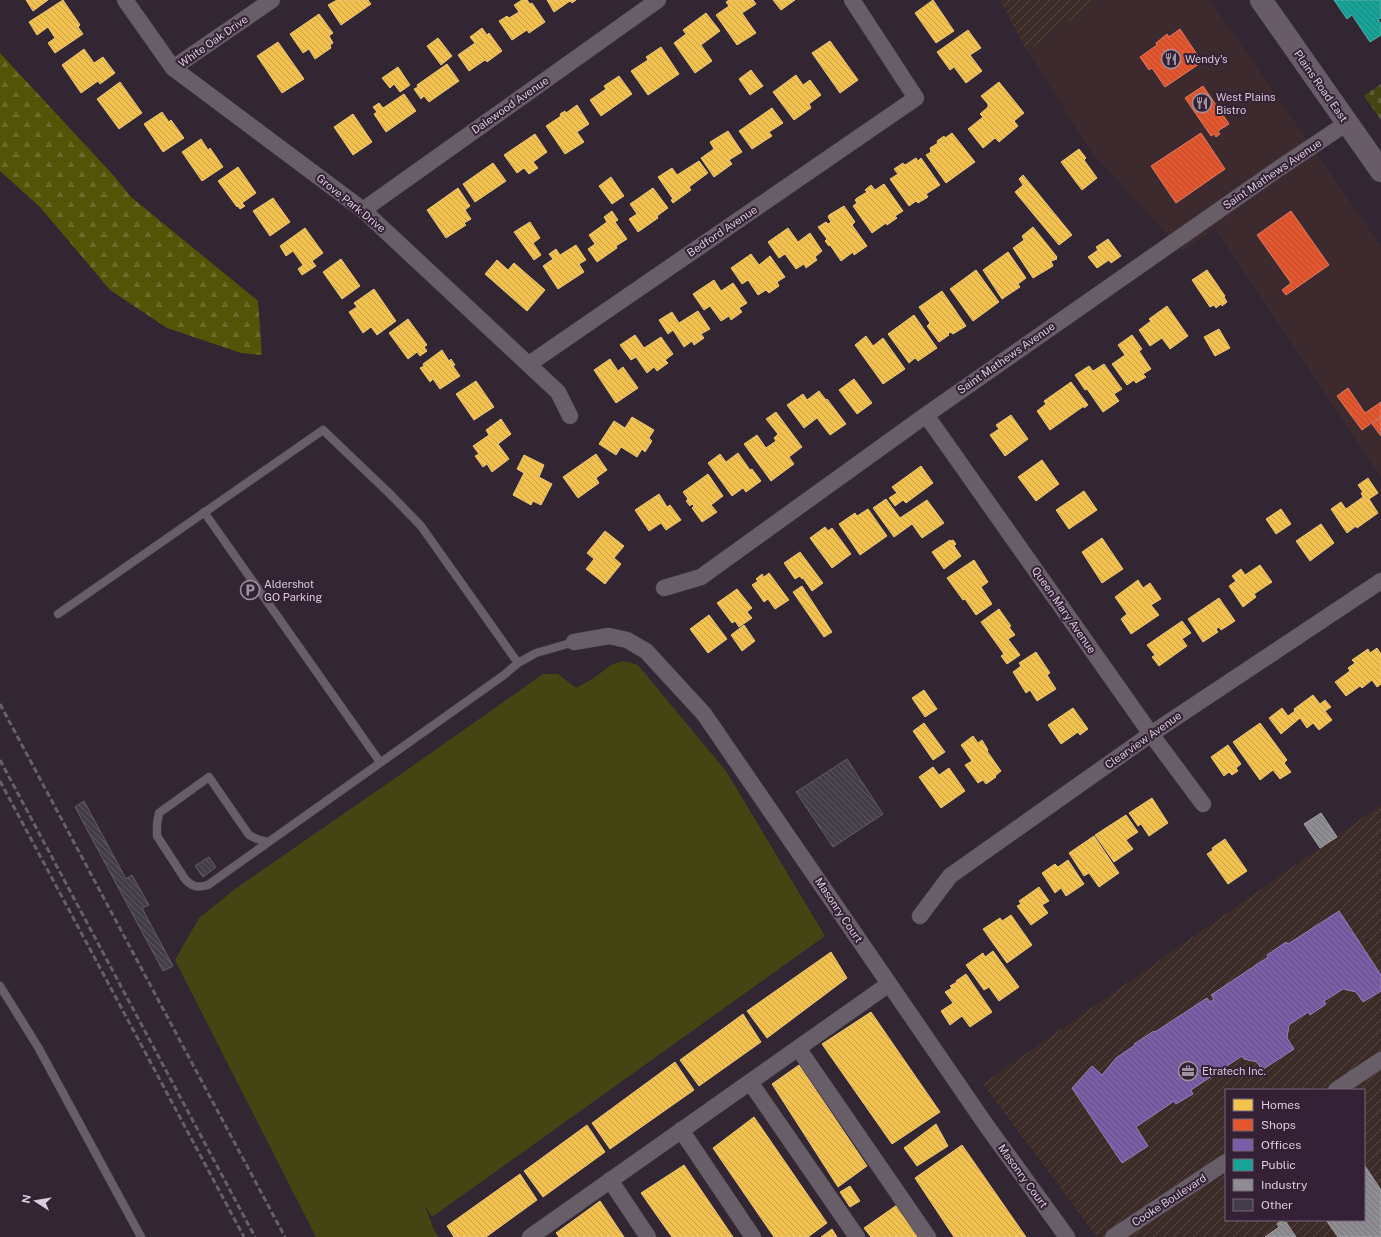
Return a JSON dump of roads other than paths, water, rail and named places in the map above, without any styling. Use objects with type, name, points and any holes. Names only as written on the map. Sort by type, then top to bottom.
[{"type":"main road","name":"Plains Road East","points":[[1261,0],[1381,171]]},
{"type":"street","name":"Grove Park Drive","points":[[125,0],[173,68],[363,210],[558,392],[570,416]]},
{"type":"street","name":"White Oak Drive","points":[[173,68],[272,0]]},
{"type":"street","name":"Dalewood Avenue","points":[[363,210],[658,0]]},
{"type":"street","name":"Bedford Avenue","points":[[528,364],[916,98],[852,0]]},
{"type":"street","name":"Saint Mathews Avenue","points":[[664,588],[701,577],[926,415],[1278,168],[1347,123]]},
{"type":"street","name":"Queen Mary Avenue","points":[[926,415],[1151,734],[1203,804]]},
{"type":"street","name":"Clearview Avenue","points":[[920,916],[950,876],[1151,734],[1381,581]]},
{"type":"street","name":"Masonry Court","points":[[574,642],[609,636],[627,640],[646,651],[704,714],[986,1125],[1068,1237]]},
{"type":"street","points":[[530,1237],[889,984]]},
{"type":"street","points":[[798,1048],[928,1237]]},
{"type":"street","points":[[1338,1089],[1381,1060]]},
{"type":"street","points":[[750,1082],[857,1237]]},
{"type":"street","points":[[681,1130],[753,1237]]},
{"type":"street","name":"Cooke Boulevard","points":[[1113,1237],[1225,1163]]},
{"type":"street","points":[[610,1180],[648,1237]]},
{"type":"lane","points":[[58,614],[323,430],[421,526],[518,663]]},
{"type":"lane","points":[[204,512],[380,762]]},
{"type":"lane","points":[[268,842],[249,835],[209,777],[159,813],[157,836],[185,879],[190,885],[199,887],[208,885],[504,675],[518,663],[536,653],[574,642]]},
{"type":"lane","points":[[0,986],[38,1047],[141,1237]]},
{"type":"railway","points":[[0,704],[285,1237]]},
{"type":"railway","points":[[0,760],[255,1237]]},
{"type":"railway","points":[[0,781],[244,1237]]},
{"type":"place","name":"Wendy's","points":[[1171,59]]},
{"type":"place","name":"West Plains Bistro","points":[[1202,103]]},
{"type":"place","name":"Aldershot GO Parking","points":[[250,590]]},
{"type":"place","name":"Etratech Inc.","points":[[1188,1071]]}]
